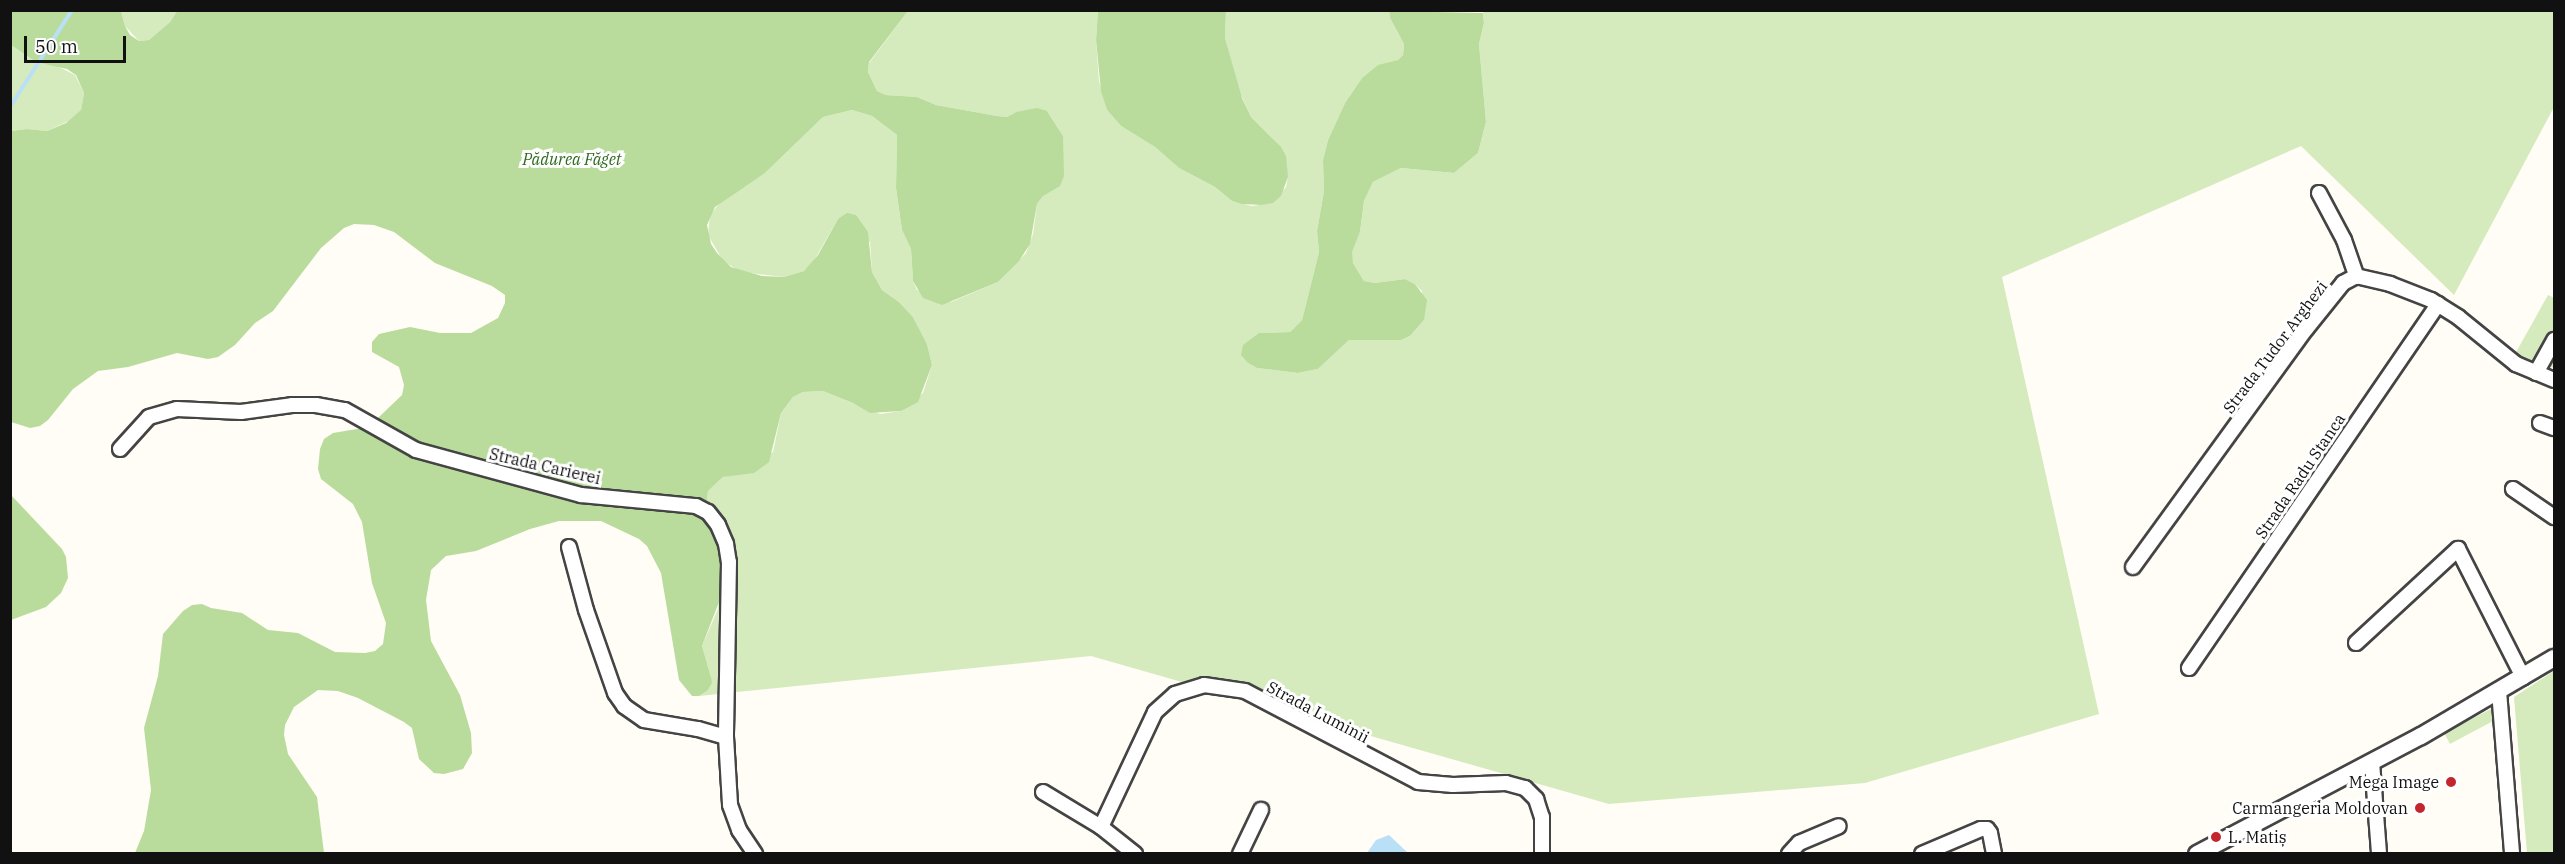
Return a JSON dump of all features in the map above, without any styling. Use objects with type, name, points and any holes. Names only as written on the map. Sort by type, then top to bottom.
[{"type":"street","points":[[2319,193],[2344,240],[2357,276],[2390,285],[2438,304],[2498,352],[2554,380]]},
{"type":"street","name":"Strada Tudor Arghezi","points":[[2133,567],[2306,328],[2343,283],[2357,276]]},
{"type":"street","name":"Strada Radu Stanca","points":[[2188,668],[2438,304]]},
{"type":"street","points":[[2536,373],[2554,340]]},
{"type":"street","name":"Strada Carierei","points":[[120,449],[149,417],[177,409],[242,412],[292,405],[316,405],[345,410],[416,450],[581,495],[696,506],[708,512],[718,525],[726,544],[729,562],[726,737],[730,805],[739,830],[755,854]]},
{"type":"street","points":[[2540,423],[2554,428]]},
{"type":"street","points":[[2513,489],[2554,517]]},
{"type":"street","points":[[568,547],[589,619],[615,693],[624,706],[644,720],[698,729],[726,737]]},
{"type":"street","points":[[2356,643],[2458,549],[2523,677]]},
{"type":"street","points":[[2198,854],[2372,762],[2554,658]]},
{"type":"street","name":"Strada Luminii","points":[[1101,827],[1158,707],[1183,690],[1195,686],[1214,685],[1245,691],[1418,782],[1453,785],[1506,783],[1525,788],[1539,806],[1542,817],[1542,854]]},
{"type":"street","points":[[2499,691],[2512,854]]},
{"type":"street","points":[[2372,762],[2379,854]]},
{"type":"street","points":[[1043,792],[1101,827],[1135,854]]},
{"type":"street","points":[[1240,854],[1261,810]]},
{"type":"street","points":[[1789,854],[1799,843],[1839,826]]},
{"type":"street","points":[[1922,854],[1981,830],[1990,833],[1994,854]]},
{"type":"green space","name":"Pădurea Făget","points":[[178,10],[908,11],[869,62],[868,72],[877,91],[886,95],[917,97],[936,105],[997,116],[1007,117],[1016,112],[1037,108],[1047,111],[1063,136],[1064,176],[1060,186],[1043,196],[1037,204],[1030,244],[1019,261],[998,282],[942,305],[923,298],[913,281],[911,249],[902,230],[896,188],[897,135],[872,116],[852,110],[823,117],[765,173],[715,207],[707,225],[711,244],[717,253],[731,267],[762,276],[784,277],[804,271],[818,255],[838,219],[847,213],[856,215],[868,232],[872,272],[882,290],[899,302],[913,317],[927,344],[932,365],[918,402],[901,411],[870,413],[853,403],[823,391],[803,392],[793,397],[781,413],[769,462],[754,473],[723,477],[708,491],[706,511],[721,548],[724,589],[702,646],[712,683],[707,691],[699,696],[692,696],[679,680],[661,573],[647,546],[639,539],[601,521],[559,521],[530,529],[476,551],[446,556],[431,570],[426,600],[431,641],[460,695],[471,733],[472,753],[463,769],[444,774],[434,773],[419,759],[412,728],[404,722],[358,698],[338,691],[318,690],[294,707],[285,725],[284,735],[288,754],[317,797],[324,853],[135,853],[144,831],[151,790],[144,728],[158,676],[163,634],[183,611],[192,605],[202,604],[211,608],[242,613],[268,630],[298,633],[335,652],[365,653],[375,651],[383,644],[386,623],[372,583],[362,522],[353,504],[321,479],[318,469],[320,449],[324,439],[333,433],[363,428],[379,417],[402,395],[404,385],[399,367],[372,352],[372,342],[379,334],[410,327],[440,333],[471,333],[498,318],[505,303],[505,295],[492,286],[435,263],[394,232],[374,225],[354,224],[344,228],[321,248],[273,311],[255,323],[235,345],[218,357],[208,359],[177,353],[128,367],[98,371],[73,389],[48,420],[40,426],[30,428],[11,422],[11,131],[27,129],[47,131],[66,123],[81,110],[84,93],[76,75],[67,69],[36,62],[11,45],[11,11],[121,11],[130,35],[139,41],[149,40],[170,22]]},
{"type":"green space","points":[[121,11],[178,11],[170,22],[149,40],[139,41],[125,26]]},
{"type":"green space","points":[[908,11],[1098,11],[1096,40],[1099,81],[1107,110],[1121,126],[1155,147],[1179,168],[1215,187],[1232,201],[1252,206],[1272,203],[1286,187],[1288,177],[1273,139],[1251,117],[1238,88],[1225,38],[1226,11],[1389,11],[1390,18],[1404,44],[1403,55],[1398,60],[1378,66],[1362,78],[1345,103],[1328,140],[1323,160],[1324,191],[1317,231],[1319,252],[1302,320],[1290,332],[1259,333],[1248,363],[1257,368],[1298,373],[1318,369],[1349,340],[1401,340],[1410,336],[1424,320],[1422,291],[1415,284],[1405,279],[1375,283],[1364,281],[1353,263],[1351,252],[1360,232],[1364,201],[1373,182],[1401,168],[1454,173],[1478,153],[1486,122],[1479,44],[1484,23],[1483,11],[2554,11],[2554,107],[2454,295],[2301,146],[2002,277],[2099,714],[1865,783],[1609,804],[1091,656],[699,696],[707,691],[711,677],[702,646],[718,609],[721,548],[706,511],[708,491],[723,477],[734,475],[773,452],[781,413],[793,397],[803,392],[823,391],[880,414],[901,411],[923,393],[932,365],[927,344],[913,317],[899,302],[882,290],[872,272],[870,242],[838,219],[812,264],[804,271],[784,277],[741,272],[723,261],[708,235],[710,215],[722,200],[765,173],[823,117],[852,110],[872,116],[897,135],[896,188],[902,230],[911,249],[913,281],[917,290],[951,302],[998,282],[1026,253],[1033,234],[1037,204],[1043,196],[1063,136],[1047,111],[1016,112],[1007,117],[997,116],[936,105],[917,97],[886,95],[877,91],[868,72],[869,63]]},
{"type":"green space","points":[[1098,11],[1226,11],[1225,38],[1242,98],[1251,117],[1281,147],[1286,156],[1288,177],[1281,196],[1273,203],[1262,205],[1232,201],[1215,187],[1179,168],[1155,147],[1121,126],[1107,110],[1101,91],[1096,40]]},
{"type":"green space","points":[[1389,11],[1483,13],[1484,23],[1479,44],[1486,122],[1478,153],[1454,173],[1401,168],[1373,182],[1364,201],[1360,232],[1352,252],[1353,263],[1364,281],[1375,283],[1405,279],[1415,284],[1427,300],[1424,320],[1410,336],[1401,340],[1349,340],[1318,369],[1298,373],[1257,368],[1241,355],[1243,345],[1259,333],[1290,332],[1302,320],[1319,252],[1317,231],[1324,191],[1323,160],[1328,140],[1345,103],[1362,78],[1378,65],[1398,60],[1403,55],[1404,44],[1390,18]]},
{"type":"green space","points":[[11,45],[36,62],[57,66],[75,75],[84,93],[81,110],[75,118],[47,131],[27,129],[11,131]]},
{"type":"green space","points":[[2548,295],[2554,298],[2554,368],[2515,354]]},
{"type":"green space","points":[[11,495],[62,549],[66,557],[68,578],[61,593],[46,607],[11,620]]},
{"type":"green space","points":[[2554,671],[2554,853],[2527,853],[2514,697]]},
{"type":"green space","points":[[2491,709],[2493,721],[2450,744],[2444,733]]},
{"type":"water","points":[[1389,835],[1408,853],[1367,853],[1376,840]]},
{"type":"waterway","points":[[10,107],[72,10]]},
{"type":"place","name":"Mega Image","points":[[2451,782]]},
{"type":"place","name":"Carmangeria Moldovan","points":[[2420,808]]},
{"type":"place","name":"L. Matiș","points":[[2216,837]]}]
